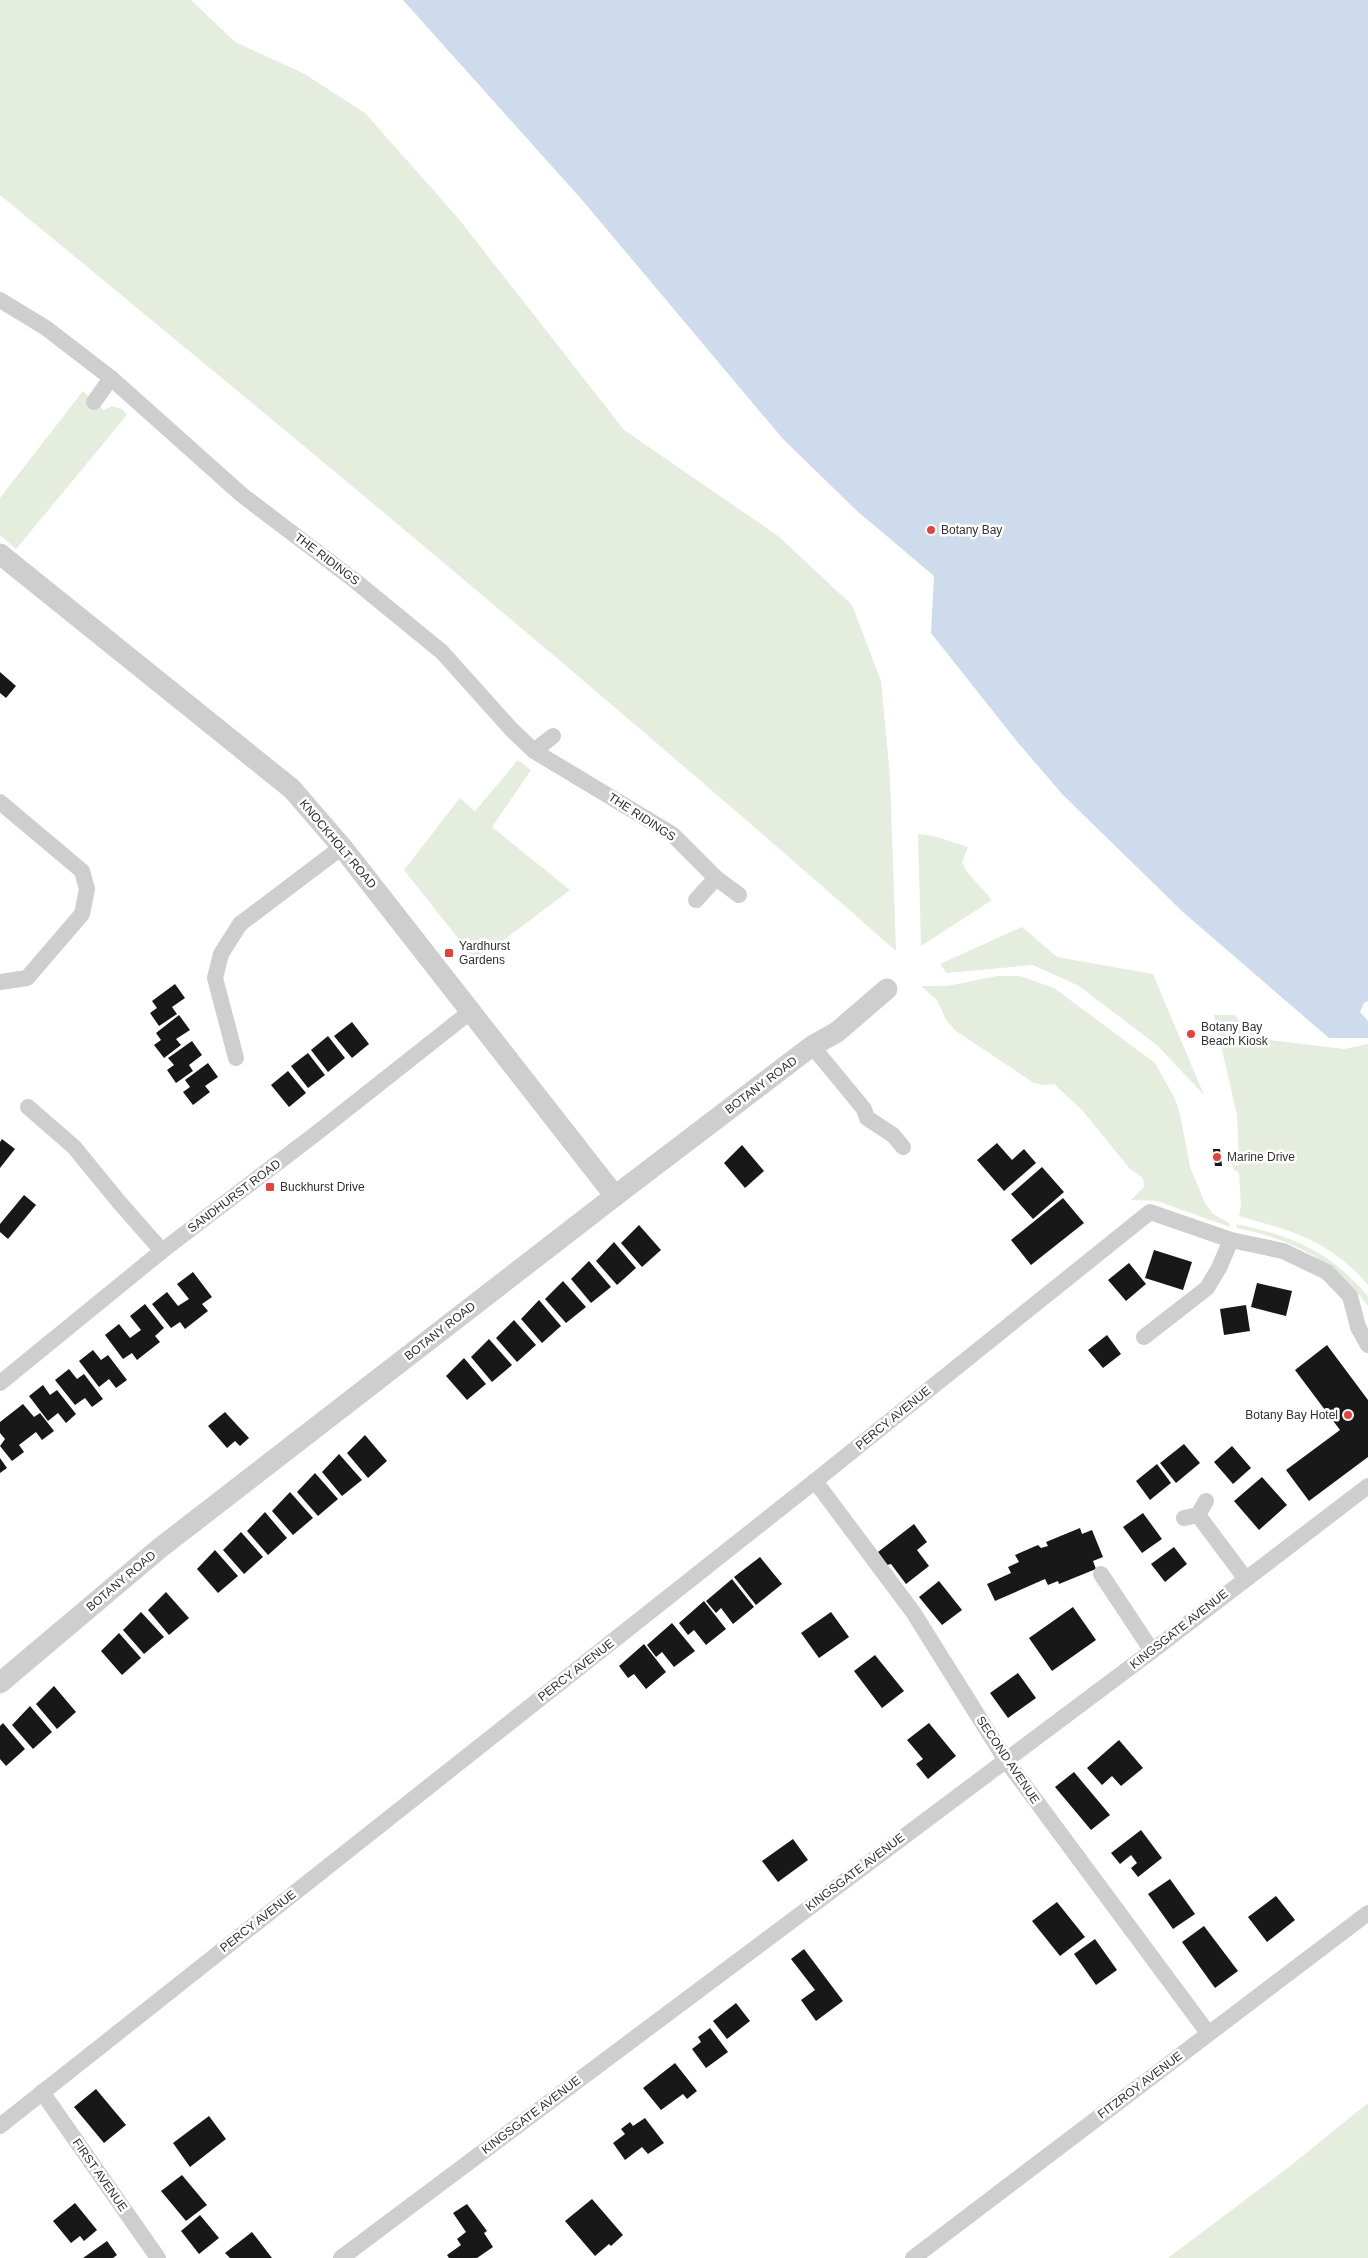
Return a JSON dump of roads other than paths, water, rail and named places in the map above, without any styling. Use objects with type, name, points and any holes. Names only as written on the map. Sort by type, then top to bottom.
[{"type":"street","name":"THE RIDINGS","points":[[0,300],[46,328],[111,378],[242,496],[354,580],[442,652],[534,751],[672,834],[716,878],[739,895]]},
{"type":"street","points":[[94,402],[111,378]]},
{"type":"street","name":"KNOCKHOLT ROAD","points":[[1,556],[292,789],[342,847],[615,1196]]},
{"type":"street","points":[[534,751],[553,736]]},
{"type":"street","points":[[0,802],[82,871],[87,889],[82,914],[27,978],[0,982]]},
{"type":"street","points":[[236,1058],[215,978],[221,954],[240,924],[342,847]]},
{"type":"street","points":[[696,900],[716,878]]},
{"type":"street","name":"BOTANY ROAD","points":[[0,1683],[160,1548],[615,1196],[812,1046],[837,1032],[887,990]]},
{"type":"street","name":"SANDHURST ROAD","points":[[0,1383],[162,1251],[318,1132],[470,1012]]},
{"type":"street","points":[[812,1046],[864,1109],[867,1118],[893,1135],[903,1147]]},
{"type":"street","points":[[28,1108],[74,1147],[162,1251]]},
{"type":"street","name":"PERCY AVENUE","points":[[0,2126],[815,1482],[1150,1212],[1231,1240]]},
{"type":"street","points":[[1144,1338],[1207,1288],[1219,1268],[1231,1240],[1283,1252],[1327,1272],[1350,1296],[1358,1327],[1368,1345]]},
{"type":"street","name":"SECOND AVENUE","points":[[815,1482],[912,1612],[1005,1759],[1208,2033]]},
{"type":"street","name":"KINGSGATE AVENUE","points":[[341,2258],[1005,1759],[1152,1651],[1245,1578],[1368,1486]]},
{"type":"street","points":[[1196,1512],[1245,1578]]},
{"type":"street","points":[[1102,1574],[1152,1651]]},
{"type":"street","name":"FITZROY AVENUE","points":[[913,2258],[1368,1913]]},
{"type":"street","name":"FIRST AVENUE","points":[[42,2092],[158,2258]]},
{"type":"water","points":[[403,0],[1368,0],[1368,1001],[1364,1003],[1360,1012],[1368,1021],[1368,1038],[1329,1038],[1184,913],[1063,795],[1015,739],[931,633],[934,576],[856,510],[783,439],[583,201]]},
{"type":"place","name":"Botany Bay","points":[[931,530]]},
{"type":"place","name":"Yardhurst Gardens","points":[[449,953]]},
{"type":"place","name":"Botany Bay Beach Kiosk","points":[[1191,1034]]},
{"type":"place","name":"Marine Drive","points":[[1217,1157]]},
{"type":"place","name":"Buckhurst Drive","points":[[270,1187]]},
{"type":"place","name":"Botany Bay Hotel","points":[[1348,1415]]}]
